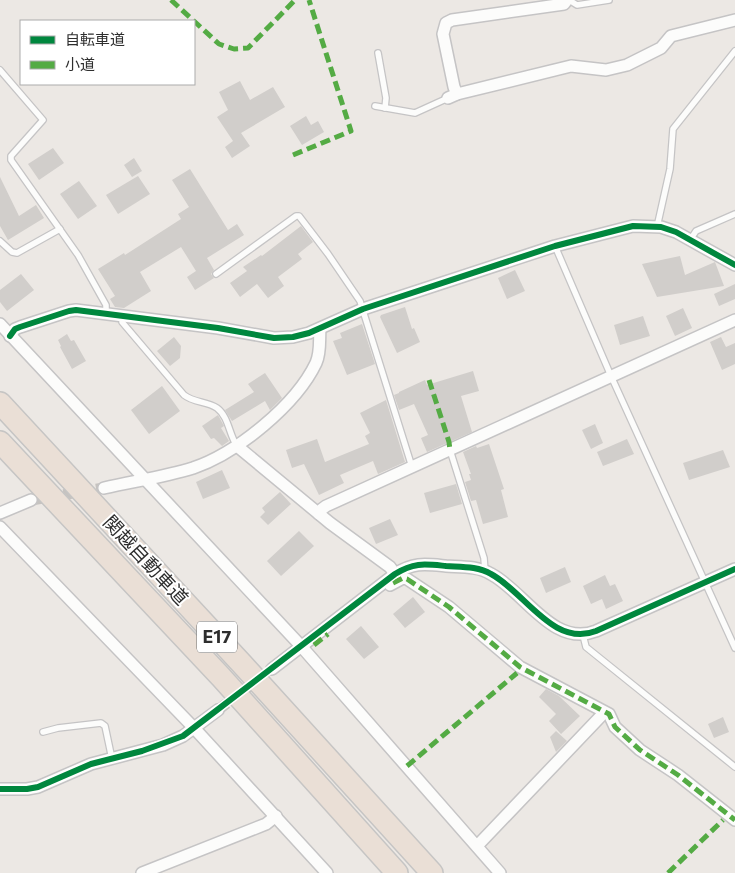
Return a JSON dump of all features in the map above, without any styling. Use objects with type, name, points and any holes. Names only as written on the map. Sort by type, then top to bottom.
[{"type":"highway","name":"関越自動車道","points":[[0,403],[242,664],[432,873]]},
{"type":"highway","name":"関越自動車道","points":[[0,442],[221,677],[398,873]]},
{"type":"street","points":[[568,0],[564,4],[452,20],[446,23],[443,34],[454,87],[452,96],[571,66],[606,70],[627,65],[661,48],[671,36],[735,20]]},
{"type":"street","points":[[10,336],[15,329],[20,327],[76,310],[218,328],[274,338],[293,337],[320,329],[337,319],[363,309],[555,246],[633,226],[658,227],[676,232],[735,265]]},
{"type":"street","points":[[319,514],[326,506],[735,320]]},
{"type":"street","points":[[0,324],[301,646],[500,873]]},
{"type":"street","points":[[104,488],[144,480],[204,464],[237,446],[269,421],[310,374],[319,353],[320,329]]},
{"type":"street","points":[[237,446],[319,514],[390,567],[395,574]]},
{"type":"street","points":[[0,513],[31,500]]},
{"type":"street","points":[[0,527],[195,729],[327,873]]},
{"type":"street","points":[[272,669],[395,574],[417,564],[473,568],[484,571],[495,576],[559,629],[574,635],[583,635],[596,631],[735,569]]},
{"type":"street","points":[[314,645],[396,582],[402,578],[407,579],[449,607],[520,667],[609,714],[615,727],[640,750],[678,775],[735,820]]},
{"type":"street","points":[[0,789],[27,790],[90,764],[163,745],[195,729],[218,710]]},
{"type":"street","points":[[477,846],[601,716]]},
{"type":"street","points":[[142,873],[266,824],[276,816]]},
{"type":"lane","points":[[568,0],[577,5],[608,0]]},
{"type":"lane","points":[[658,227],[670,169],[673,129],[735,51]]},
{"type":"lane","points":[[378,53],[386,98],[385,108]]},
{"type":"lane","points":[[0,70],[43,120],[11,156],[11,160],[78,255],[106,305],[106,313]]},
{"type":"lane","points":[[376,106],[415,113],[452,96]]},
{"type":"lane","points":[[690,240],[696,231],[735,214]]},
{"type":"lane","points":[[216,274],[296,216],[299,216],[342,273],[360,301],[412,467]]},
{"type":"lane","points":[[0,241],[12,252],[16,253],[60,229]]},
{"type":"lane","points":[[555,246],[611,376],[735,648]]},
{"type":"lane","points":[[123,316],[122,322],[184,395],[219,409],[228,424],[231,436],[237,446]]},
{"type":"lane","points":[[450,450],[484,558],[484,571]]},
{"type":"lane","points":[[583,635],[586,647],[735,767]]},
{"type":"lane","points":[[43,732],[58,728],[101,723],[105,726],[112,758]]},
{"type":"building","points":[[240,81],[250,100],[273,87],[285,107],[241,133],[250,146],[232,158],[225,147],[233,141],[217,117],[228,110],[219,92]]},
{"type":"building","points":[[306,116],[311,125],[318,121],[324,132],[302,145],[290,126]]},
{"type":"building","points":[[53,148],[64,163],[39,180],[28,164]]},
{"type":"building","points":[[134,158],[142,171],[132,177],[124,165]]},
{"type":"building","points":[[190,169],[228,230],[237,224],[244,235],[207,258],[214,270],[211,274],[214,278],[195,290],[187,277],[196,271],[181,247],[140,272],[151,291],[124,308],[115,307],[110,299],[115,296],[98,269],[124,253],[125,255],[181,219],[178,214],[189,207],[172,180]]},
{"type":"building","points":[[138,176],[150,194],[118,214],[106,195]]},
{"type":"building","points":[[0,177],[19,216],[36,205],[44,218],[8,240],[0,226]]},
{"type":"building","points":[[79,181],[97,206],[78,219],[60,194]]},
{"type":"building","points":[[301,226],[313,242],[298,254],[302,259],[278,277],[284,286],[268,298],[257,284],[240,297],[230,283],[247,271],[243,267],[262,256]]},
{"type":"building","points":[[680,256],[685,275],[715,262],[724,286],[657,297],[642,264]]},
{"type":"building","points":[[515,270],[525,291],[507,299],[498,278]]},
{"type":"building","points":[[21,274],[34,290],[7,311],[0,302],[0,290]]},
{"type":"building","points":[[735,284],[735,299],[719,306],[714,294]]},
{"type":"building","points":[[405,307],[412,329],[414,328],[420,342],[397,353],[380,317]]},
{"type":"building","points":[[683,308],[692,328],[675,336],[666,316]]},
{"type":"building","points":[[643,316],[650,336],[620,345],[614,325]]},
{"type":"building","points":[[362,324],[375,364],[347,375],[333,341],[342,338],[340,333]]},
{"type":"building","points":[[67,334],[71,341],[74,340],[86,361],[72,369],[58,340]]},
{"type":"building","points":[[174,337],[181,346],[180,358],[170,366],[157,351]]},
{"type":"building","points":[[721,337],[726,347],[735,343],[735,364],[722,370],[710,342]]},
{"type":"building","points":[[473,371],[479,391],[461,396],[472,432],[427,452],[421,438],[428,435],[414,404],[399,410],[394,395],[425,380],[427,385]]},
{"type":"building","points":[[265,373],[282,398],[270,410],[265,401],[232,421],[225,410],[254,392],[248,384]]},
{"type":"building","points":[[162,386],[180,411],[149,434],[131,410]]},
{"type":"building","points":[[386,400],[405,462],[378,474],[373,461],[340,475],[344,483],[319,495],[304,464],[292,468],[286,450],[317,439],[325,462],[369,444],[365,436],[370,433],[360,413]]},
{"type":"building","points":[[218,415],[224,426],[221,428],[229,441],[222,446],[214,438],[211,439],[202,426]]},
{"type":"building","points":[[595,424],[603,443],[591,449],[582,430]]},
{"type":"building","points":[[627,439],[634,454],[603,466],[597,452]]},
{"type":"building","points":[[489,444],[504,489],[501,490],[508,517],[483,524],[476,500],[471,501],[465,482],[471,480],[469,474],[471,474],[463,452],[476,446],[477,448]]},
{"type":"building","points":[[723,450],[730,467],[689,480],[683,463]]},
{"type":"building","points":[[222,470],[230,488],[203,499],[196,482]]},
{"type":"building","points":[[456,484],[462,504],[430,513],[424,493]]},
{"type":"building","points":[[280,492],[291,504],[268,525],[260,517],[265,512],[262,508]]},
{"type":"building","points":[[390,519],[398,535],[376,544],[369,528]]},
{"type":"building","points":[[299,531],[314,546],[281,576],[267,561]]},
{"type":"building","points":[[565,567],[571,582],[546,593],[540,578]]},
{"type":"building","points":[[605,575],[610,586],[615,584],[623,601],[606,609],[602,599],[591,604],[583,586]]},
{"type":"building","points":[[413,597],[425,612],[405,628],[393,614]]},
{"type":"building","points":[[361,626],[379,647],[364,659],[346,639]]},
{"type":"building","points":[[546,689],[559,696],[580,716],[561,734],[549,721],[556,714],[539,697]]},
{"type":"building","points":[[723,717],[729,732],[714,738],[708,724]]},
{"type":"building","points":[[556,731],[567,741],[556,752],[550,737]]},
{"type":"tunnel","points":[[31,500],[104,488]]},
{"type":"tunnel","points":[[218,710],[272,669]]},
{"type":"marked path","points":[[171,0],[193,20]]},
{"type":"marked path","points":[[195,22],[219,44],[234,49],[248,48],[295,0]]},
{"type":"marked path","points":[[293,155],[351,131],[309,0]]},
{"type":"marked path","points":[[429,380],[450,450]]},
{"type":"marked path","points":[[393,583],[403,578],[407,579],[449,607],[520,667],[609,714],[615,727],[640,750],[678,775],[735,820]]},
{"type":"marked path","points":[[314,645],[328,634]]},
{"type":"marked path","points":[[407,766],[517,673]]},
{"type":"marked path","points":[[668,873],[723,820]]},
{"type":"cycle path","points":[[10,336],[15,329],[20,327],[76,310],[218,328],[274,338],[293,337],[309,333],[363,309],[555,246],[633,226],[661,227],[676,232],[735,265]]},
{"type":"cycle path","points":[[0,789],[38,787],[91,764],[142,751],[183,736],[395,574],[408,567],[432,565],[469,567],[486,571],[503,582],[553,625],[566,632],[580,634],[596,631],[735,569]]}]
